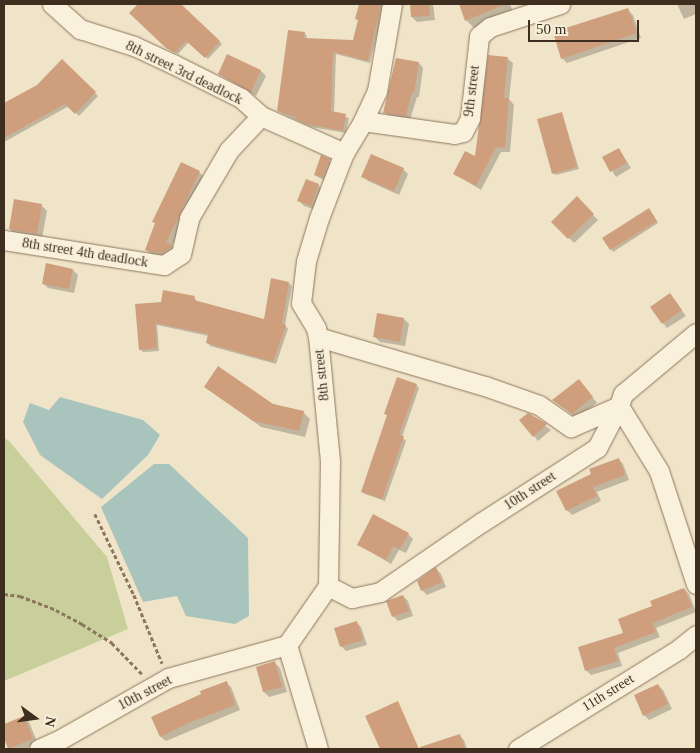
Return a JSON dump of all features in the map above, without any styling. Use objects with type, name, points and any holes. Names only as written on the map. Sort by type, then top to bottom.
[{"type":"street","name":"8th street 3rd deadlock","points":[[52,4],[80,29],[134,46],[173,64],[241,98],[261,116],[344,154]]},
{"type":"street","name":"8th street","points":[[328,586],[330,461],[318,337],[316,328],[300,303],[306,261],[344,154],[363,122],[377,90],[392,4]]},
{"type":"street","name":"9th street","points":[[363,122],[454,134],[463,132],[470,118],[479,36],[490,27],[560,4]]},
{"type":"street","name":"8th street 4th deadlock","points":[[4,240],[164,265],[181,254],[189,218],[229,150],[261,116]]},
{"type":"street","name":"10th street","points":[[328,586],[352,598],[380,592],[474,527],[597,448],[619,406],[623,394],[696,333]]},
{"type":"street","points":[[318,337],[459,378],[539,405],[571,427],[619,406],[659,471],[696,584]]},
{"type":"street","points":[[318,749],[287,645],[328,586]]},
{"type":"street","name":"11th street","points":[[518,749],[679,649],[696,635]]},
{"type":"street","name":"10th street","points":[[39,749],[59,740],[168,678],[287,645]]},
{"type":"path","points":[[95,514],[134,596],[168,678]]},
{"type":"path","points":[[4,594],[20,596],[56,610],[112,643],[137,668],[151,688]]},
{"type":"green space","points":[[4,438],[9,441],[107,557],[128,629],[4,681]]},
{"type":"water","points":[[60,397],[143,420],[160,435],[148,455],[102,499],[40,455],[23,422],[30,403],[49,410]]},
{"type":"water","points":[[154,464],[169,464],[248,538],[249,616],[235,624],[186,616],[177,596],[143,602],[101,507]]},
{"type":"building","points":[[138,4],[181,4],[220,41],[205,58],[186,41],[175,53],[166,48],[129,13]]},
{"type":"building","points":[[359,4],[381,4],[368,61],[333,52],[331,111],[346,114],[343,131],[307,124],[296,119],[296,117],[277,111],[288,30],[305,32],[304,38],[353,40],[358,20],[355,19]]},
{"type":"building","points":[[410,4],[429,4],[430,16],[411,17]]},
{"type":"building","points":[[459,4],[506,4],[465,21]]},
{"type":"building","points":[[628,8],[637,33],[561,59],[553,32]]},
{"type":"building","points":[[227,54],[261,70],[251,92],[218,74]]},
{"type":"building","points":[[488,55],[508,57],[504,98],[509,98],[505,148],[496,147],[476,186],[453,174],[465,151],[475,156]]},
{"type":"building","points":[[396,58],[419,62],[414,93],[412,92],[406,116],[383,113]]},
{"type":"building","points":[[62,59],[96,92],[75,114],[65,104],[4,138],[4,103],[37,85]]},
{"type":"building","points":[[562,112],[577,167],[552,174],[537,119]]},
{"type":"building","points":[[619,148],[627,163],[610,172],[602,157]]},
{"type":"building","points":[[371,154],[404,168],[394,191],[361,177]]},
{"type":"building","points":[[321,155],[330,159],[322,178],[314,175]]},
{"type":"building","points":[[181,162],[200,171],[166,243],[172,245],[162,253],[147,251],[145,250],[155,223],[152,222]]},
{"type":"building","points":[[306,179],[319,184],[311,206],[297,201]]},
{"type":"building","points":[[577,196],[594,214],[568,239],[551,222]]},
{"type":"building","points":[[14,199],[42,204],[37,234],[9,229]]},
{"type":"building","points":[[649,208],[657,221],[610,250],[602,238]]},
{"type":"building","points":[[46,263],[73,269],[69,289],[42,284]]},
{"type":"building","points":[[271,278],[289,282],[282,324],[286,325],[273,362],[206,343],[208,334],[155,323],[157,348],[139,350],[135,304],[161,302],[163,290],[195,296],[194,300],[264,319]]},
{"type":"building","points":[[670,293],[682,310],[662,324],[650,307]]},
{"type":"building","points":[[377,313],[404,318],[400,342],[373,337]]},
{"type":"building","points":[[218,366],[273,404],[304,411],[299,431],[253,421],[204,387]]},
{"type":"building","points":[[397,377],[417,384],[399,435],[404,436],[382,499],[361,492],[387,415],[384,414]]},
{"type":"building","points":[[579,379],[593,397],[572,414],[552,400]]},
{"type":"building","points":[[528,413],[547,424],[533,437],[519,420]]},
{"type":"building","points":[[619,458],[625,475],[593,487],[597,496],[566,511],[556,491],[591,474],[589,469]]},
{"type":"building","points":[[373,514],[409,533],[400,549],[393,546],[386,560],[357,545]]},
{"type":"building","points":[[436,567],[442,582],[421,591],[417,581]]},
{"type":"building","points":[[684,588],[692,607],[652,623],[656,632],[614,648],[618,661],[585,671],[578,647],[623,633],[618,619],[652,606],[650,601]]},
{"type":"building","points":[[403,595],[409,611],[392,617],[386,601]]},
{"type":"building","points":[[357,621],[363,640],[340,647],[334,628]]},
{"type":"building","points":[[275,661],[282,687],[263,692],[256,667]]},
{"type":"building","points":[[227,681],[235,705],[191,722],[160,737],[151,717],[201,694],[200,691]]},
{"type":"building","points":[[658,684],[668,704],[643,716],[634,695]]},
{"type":"building","points":[[398,701],[419,749],[380,749],[365,716]]},
{"type":"building","points":[[24,716],[33,739],[8,749],[4,738],[4,724]]},
{"type":"building","points":[[460,734],[465,749],[420,749],[420,747]]}]
